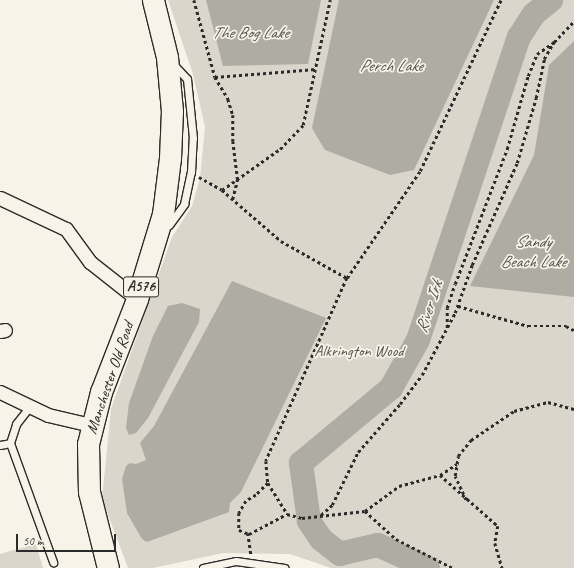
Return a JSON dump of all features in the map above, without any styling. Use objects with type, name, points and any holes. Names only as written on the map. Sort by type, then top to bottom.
[{"type":"main road","name":"Manchester Old Road","points":[[108,568],[89,492],[87,459],[91,425],[137,299],[155,246],[163,214],[170,158],[172,111],[167,57],[154,0]]},
{"type":"street","points":[[0,198],[66,229],[90,262],[137,299]]},
{"type":"street","points":[[0,392],[48,415],[91,425]]},
{"type":"lane","points":[[155,246],[184,204],[190,176],[193,138],[187,79],[167,57]]},
{"type":"lane","points":[[30,406],[16,424],[10,443],[53,562]]},
{"type":"lane","points":[[0,445],[10,443]]},
{"type":"lane","points":[[203,568],[236,561],[284,568]]},
{"type":"path","points":[[194,0],[215,77],[228,99],[234,115],[233,147],[238,179],[233,199]]},
{"type":"path","points":[[222,190],[280,149],[303,125],[330,0]]},
{"type":"path","points":[[287,514],[268,483],[266,460],[347,278],[420,171],[501,0]]},
{"type":"path","points":[[447,329],[447,308],[507,149],[528,76],[537,54],[554,42],[574,21]]},
{"type":"path","points":[[320,515],[332,505],[358,452],[400,404],[422,375],[447,329],[458,306],[472,265],[517,163],[536,98],[544,59],[554,42]]},
{"type":"path","points":[[215,77],[316,69]]},
{"type":"path","points":[[190,176],[206,179],[233,199],[281,241],[347,278]]},
{"type":"path","points":[[458,306],[528,326],[566,326],[574,330]]},
{"type":"path","points":[[466,500],[455,476],[458,456],[471,440],[514,411],[548,402],[574,409]]},
{"type":"path","points":[[268,483],[256,495],[246,500],[239,513],[239,530],[248,533],[287,514],[302,518],[365,511],[399,486],[440,475],[457,464]]},
{"type":"path","points":[[440,475],[466,500],[498,526],[495,543],[502,568]]},
{"type":"path","points":[[365,511],[396,539],[453,568]]},
{"type":"path","points":[[248,533],[252,563]]},
{"type":"green space","name":"Alkrington Wood","points":[[168,0],[574,0],[574,568],[331,568],[290,554],[223,553],[153,568],[128,568],[102,499],[111,409],[172,237],[192,206],[200,178],[205,127],[193,74]]},
{"type":"green space","points":[[36,544],[43,568],[0,568],[0,554]]},
{"type":"water","name":"The Bog Lake","points":[[206,0],[321,0],[308,64],[223,66]]},
{"type":"water","name":"Perch Lake","points":[[339,0],[494,0],[414,170],[390,175],[325,150],[312,128]]},
{"type":"water","name":"Sandy Beach Lake","points":[[574,41],[574,297],[470,286],[534,155],[549,65]]},
{"type":"water","points":[[232,281],[326,318],[241,492],[230,503],[229,512],[147,542],[142,539],[127,513],[122,479],[126,466],[130,463],[136,464],[146,460],[140,443],[154,426]]},
{"type":"water","points":[[182,303],[200,309],[199,322],[148,418],[136,433],[129,435],[126,428],[129,403],[153,336],[168,306]]},
{"type":"waterway","name":"River Irk","points":[[428,568],[378,545],[340,554],[321,539],[309,521],[301,463],[391,388],[418,340],[519,37],[534,14],[551,0]]}]
